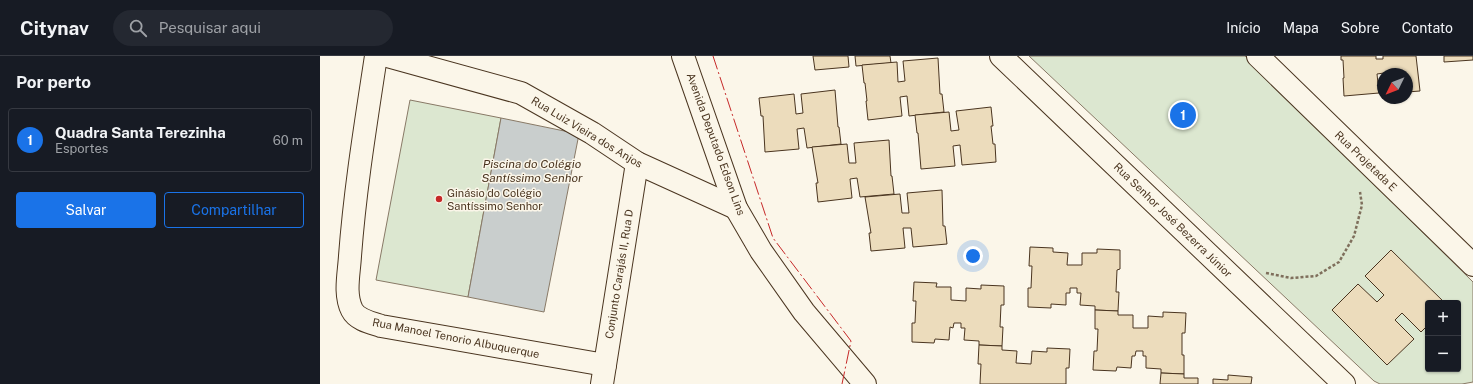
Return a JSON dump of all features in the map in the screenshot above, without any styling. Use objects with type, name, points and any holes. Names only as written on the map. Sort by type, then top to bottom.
[{"type":"street","name":"Rua Manoel Tenorio Albuquerque","points":[[376,56],[360,160],[352,233],[348,298],[353,312],[365,321],[381,326],[603,375]]},
{"type":"street","name":"Rua Luiz Vieira dos Anjos","points":[[387,56],[521,94],[592,133],[637,163],[736,208]]},
{"type":"street","name":"Avenida Deputado Edson Lins","points":[[683,56],[736,208],[761,251],[804,312],[866,384]]},
{"type":"street","name":"Rua Senhor José Bezerra Júnior","points":[[1001,56],[1344,384]]},
{"type":"street","name":"Rua Projetada E","points":[[1258,56],[1473,265]]},
{"type":"street","name":"Conjunto Carajás II, Rua D","points":[[603,375],[637,163]]},
{"type":"path","points":[[1263,272],[1291,278],[1316,276],[1339,262],[1354,236],[1362,205],[1360,190]]},
{"type":"green space","points":[[1029,56],[1245,56],[1473,282],[1473,382],[1462,384],[1380,384],[1374,381]]},
{"type":"green space","name":"Ginásio do Colégio Santíssimo Senhor","points":[[410,100],[501,118],[468,297],[376,280]]},
{"type":"water","name":"Piscina do Colégio Santíssimo Senhor","points":[[501,118],[579,134],[544,312],[468,297]]},
{"type":"building","points":[[813,56],[848,56],[849,67],[815,70]]},
{"type":"building","points":[[855,56],[890,56],[891,63],[856,66]]},
{"type":"building","points":[[1341,56],[1376,56],[1376,59],[1383,59],[1383,56],[1416,56],[1420,91],[1413,92],[1413,68],[1377,68],[1377,93],[1344,96],[1343,60],[1341,60]]},
{"type":"building","points":[[1444,56],[1473,56],[1473,60],[1444,62]]},
{"type":"building","points":[[938,58],[940,94],[942,94],[944,112],[909,116],[907,96],[900,97],[902,116],[868,120],[862,65],[897,62],[898,82],[905,81],[903,61]]},
{"type":"building","points":[[835,90],[841,144],[807,148],[804,128],[797,129],[799,149],[765,152],[763,116],[761,116],[759,98],[794,94],[796,114],[803,113],[801,94]]},
{"type":"building","points":[[991,107],[993,126],[991,126],[993,144],[995,144],[996,162],[962,165],[960,145],[953,146],[955,166],[921,169],[915,115],[949,112],[951,131],[959,130],[956,111]]},
{"type":"building","points":[[889,140],[891,176],[894,194],[860,197],[857,178],[850,179],[852,198],[818,202],[816,183],[818,183],[812,147],[847,144],[849,163],[856,163],[854,143]]},
{"type":"building","points":[[942,190],[943,226],[945,226],[947,244],[913,247],[911,228],[903,228],[905,248],[871,251],[869,233],[871,233],[865,197],[900,194],[902,213],[909,213],[907,193]]},
{"type":"building","points":[[1030,247],[1053,248],[1053,252],[1068,253],[1067,265],[1082,265],[1082,253],[1097,253],[1097,249],[1120,250],[1120,269],[1117,270],[1116,292],[1119,292],[1118,311],[1095,310],[1095,306],[1080,305],[1081,293],[1077,293],[1077,288],[1070,288],[1070,293],[1066,293],[1066,305],[1051,304],[1051,308],[1028,307],[1028,288],[1031,288],[1032,266],[1029,266]]},
{"type":"building","points":[[1391,250],[1442,300],[1425,300],[1425,328],[1421,332],[1402,313],[1395,320],[1414,339],[1387,365],[1332,310],[1358,284],[1377,302],[1384,295],[1365,276]]},
{"type":"building","points":[[914,282],[937,283],[936,287],[951,287],[951,300],[966,301],[966,288],[981,289],[981,285],[1004,286],[1004,305],[1001,305],[1000,327],[1003,327],[1002,346],[979,345],[979,341],[964,340],[965,328],[961,328],[961,323],[954,323],[953,328],[950,327],[949,340],[935,339],[934,343],[912,342],[912,323],[915,323],[916,301],[913,301]]},
{"type":"building","points":[[1095,310],[1118,311],[1118,315],[1133,315],[1133,328],[1148,328],[1148,316],[1163,317],[1163,312],[1186,313],[1185,333],[1182,333],[1184,374],[1161,373],[1161,369],[1146,368],[1146,356],[1143,356],[1143,351],[1136,351],[1135,356],[1132,356],[1131,368],[1117,367],[1116,371],[1093,370],[1094,351],[1097,351],[1098,329],[1095,329]]},
{"type":"building","points":[[979,345],[1002,346],[1002,350],[1017,351],[1016,363],[1031,364],[1032,351],[1047,352],[1047,348],[1070,349],[1069,368],[1066,368],[1066,384],[980,384],[981,364],[978,364]]},
{"type":"building","points":[[1161,373],[1184,374],[1184,378],[1198,378],[1198,384],[1160,384]]},
{"type":"building","points":[[1228,375],[1252,377],[1251,384],[1213,384],[1213,379],[1228,380]]},
{"type":"power","points":[[713,56],[773,238],[851,341],[842,384]]},
{"type":"place","name":"Quadra Santa Terezinha","points":[[1183,115]]},
{"type":"place","name":"Ginásio do Colégio Santíssimo Senhor","points":[[439,199]]}]
